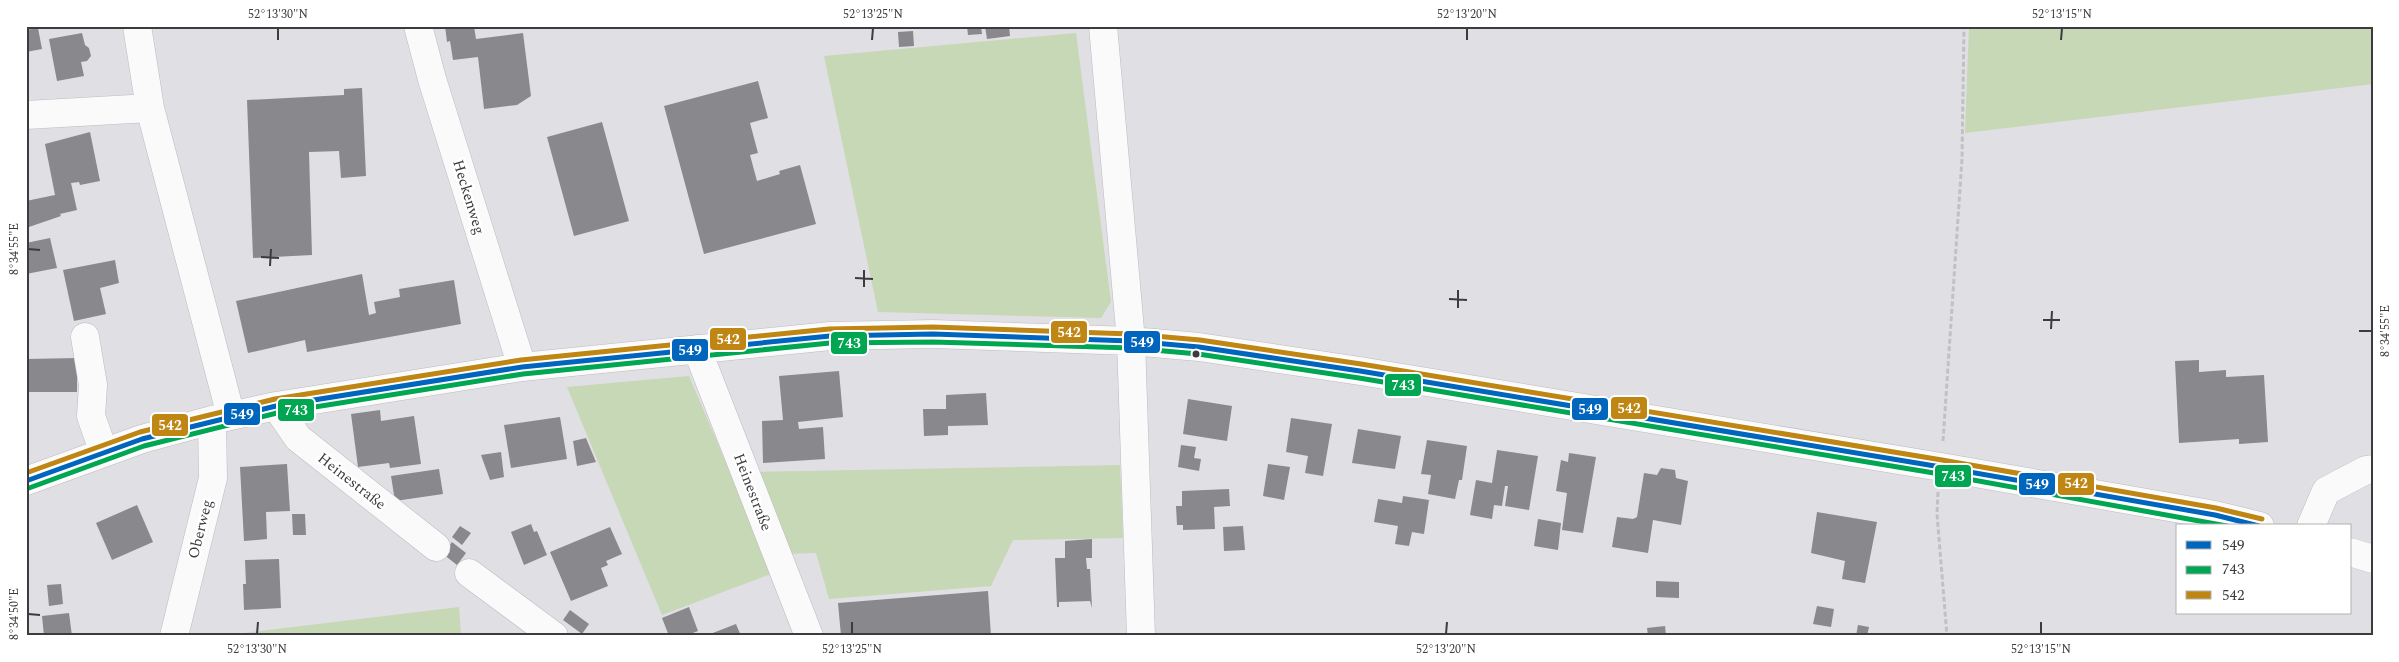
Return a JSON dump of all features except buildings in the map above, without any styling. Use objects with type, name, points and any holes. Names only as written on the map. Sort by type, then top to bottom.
[{"type":"street","points":[[137,26],[150,108],[221,418]]},
{"type":"street","name":"Heckenweg","points":[[418,26],[432,79],[522,367]]},
{"type":"street","points":[[1103,26],[1131,341],[1142,636]]},
{"type":"street","points":[[26,115],[150,108]]},
{"type":"street","points":[[26,481],[142,439],[276,406],[522,367],[830,336],[933,334],[1131,341],[1199,347],[1360,371],[1941,467],[2215,514],[2252,524]]},
{"type":"street","points":[[85,337],[93,386],[91,416],[104,453]]},
{"type":"street","name":"Heinestraße","points":[[697,349],[809,636]]},
{"type":"street","name":"Heinestraße","points":[[276,406],[298,438],[436,547]]},
{"type":"street","name":"Oberweg","points":[[174,636],[213,478],[221,418]]},
{"type":"street","points":[[2311,524],[2326,491],[2366,470],[2373,469]]},
{"type":"street","points":[[2352,553],[2373,559]]},
{"type":"street","points":[[469,574],[554,636]]},
{"type":"path","points":[[1947,636],[1937,514],[1962,159],[1964,26]]},
{"type":"green space","points":[[1969,26],[2373,26],[2373,84],[1965,133]]},
{"type":"green space","points":[[1076,33],[1111,302],[1101,318],[878,312],[824,56]]},
{"type":"green space","points":[[689,376],[773,573],[662,615],[567,387]]},
{"type":"green space","points":[[1120,465],[1123,538],[1013,540],[991,586],[829,599],[816,553],[785,554],[753,472]]},
{"type":"green space","points":[[459,607],[461,636],[219,636]]},
{"type":"transit line","name":"542","points":[[26,473],[140,432],[275,399],[521,360],[829,329],[933,327],[1131,334],[1200,340],[1361,364],[1942,460],[2216,508],[2262,519]]},
{"type":"transit line","name":"549","points":[[26,481],[142,439],[276,406],[522,367],[830,336],[933,334],[1131,341],[1199,347],[1360,371],[1941,467],[2215,515],[2251,524]]},
{"type":"transit line","name":"743","points":[[29,488],[144,446],[277,413],[523,374],[830,343],[933,342],[1131,348],[1198,354],[1359,378],[1940,474],[2216,524]]}]
